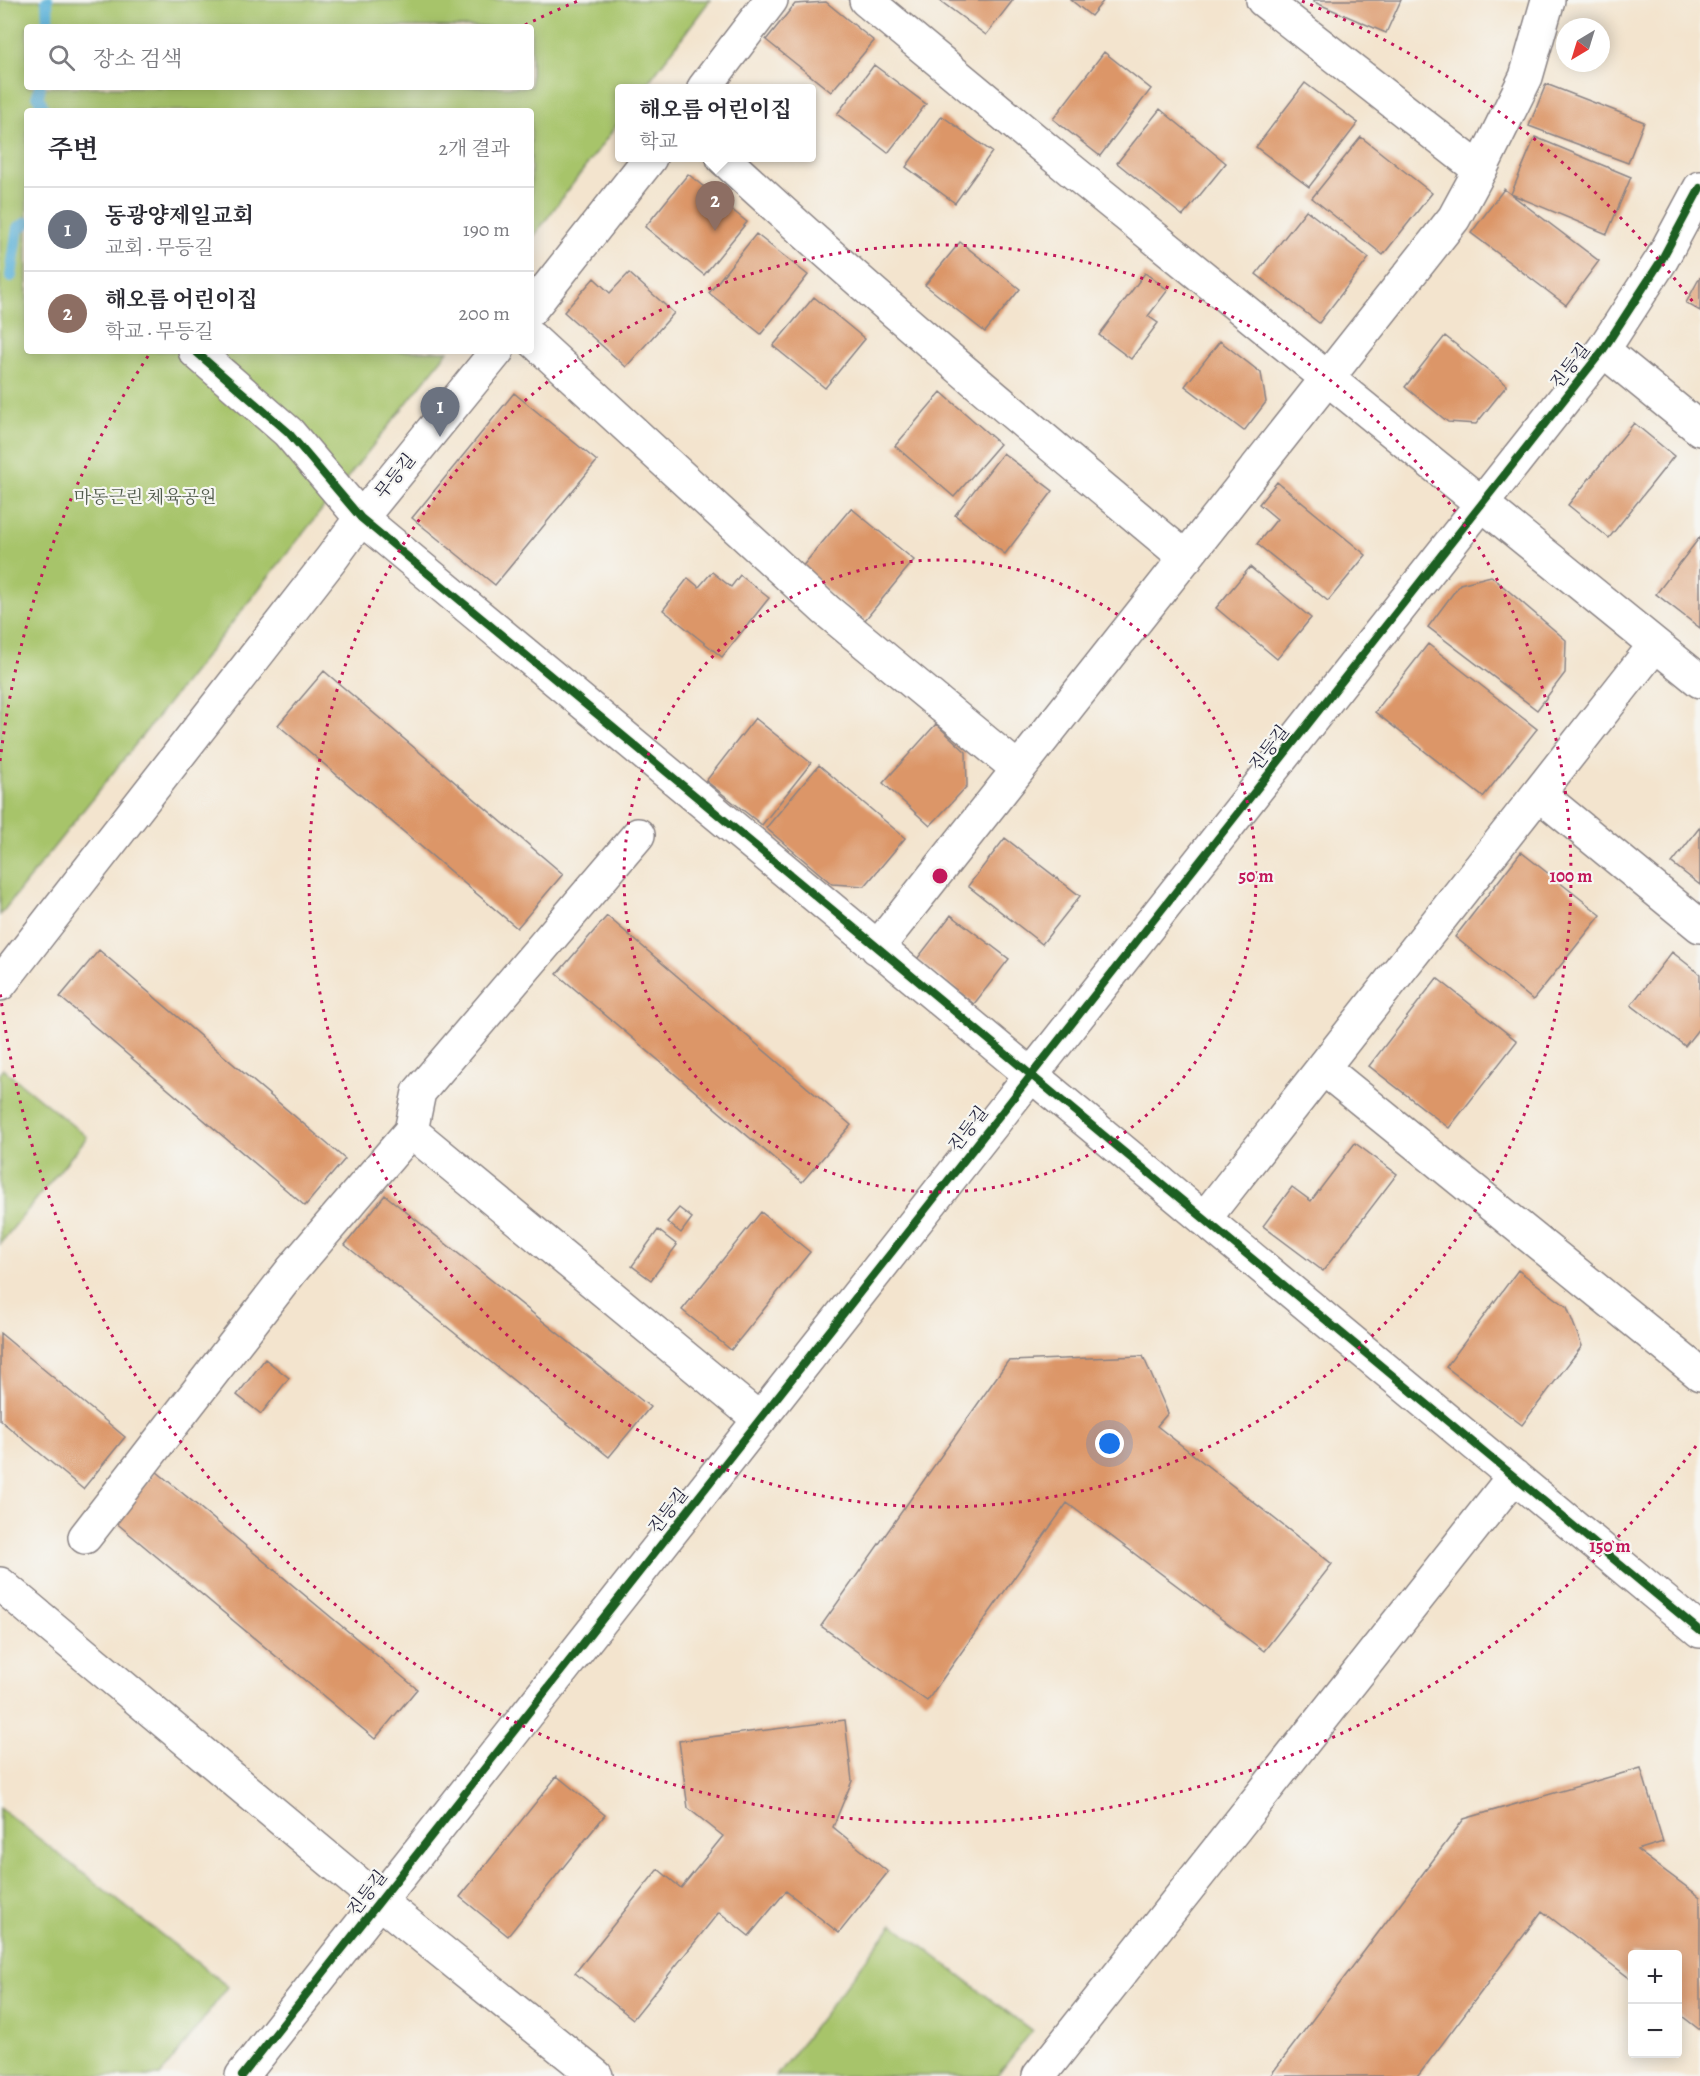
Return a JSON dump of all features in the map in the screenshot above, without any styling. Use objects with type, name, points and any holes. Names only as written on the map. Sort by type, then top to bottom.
[{"type":"street","points":[[707,84],[771,0]]},
{"type":"street","points":[[866,0],[1480,504],[1700,681]]},
{"type":"street","points":[[1263,0],[1480,170]]},
{"type":"street","points":[[877,948],[1454,218],[1526,77],[1548,0]]},
{"type":"street","points":[[534,305],[647,162]]},
{"type":"street","points":[[727,162],[988,393],[1186,558]]},
{"type":"street","name":"진등길","points":[[242,2076],[1603,350],[1662,259],[1700,188]]},
{"type":"street","points":[[534,341],[826,610],[1018,769]]},
{"type":"street","points":[[1603,350],[1700,429]]},
{"type":"street","points":[[198,354],[288,432],[360,518],[1700,1630]]},
{"type":"street","name":"무등길","points":[[0,984],[332,558],[360,518],[495,354]]},
{"type":"street","points":[[1204,1219],[1655,645]]},
{"type":"street","points":[[1539,794],[1700,926]]},
{"type":"street","points":[[85,1537],[292,1270],[411,1131],[419,1092],[638,835]]},
{"type":"street","points":[[1323,1068],[1700,1374]]},
{"type":"street","points":[[411,1131],[759,1419]]},
{"type":"street","points":[[1039,2076],[1514,1476]]},
{"type":"street","points":[[0,1584],[380,1901],[596,2076]]},
{"type":"green space","name":"마동근린 체육공원","points":[[0,0],[710,0],[647,84],[615,84],[615,127],[534,236],[534,108],[24,108],[24,354],[446,354],[0,915]]},
{"type":"green space","points":[[3,1069],[87,1137],[0,1244],[0,1073]]},
{"type":"green space","points":[[0,1808],[228,1987],[160,2076],[0,2076]]},
{"type":"green space","points":[[893,1924],[1032,2031],[997,2076],[776,2076]]},
{"type":"building","points":[[939,0],[1013,0],[986,35]]},
{"type":"building","points":[[1071,0],[1104,0],[1091,16]]},
{"type":"building","points":[[1314,0],[1401,0],[1386,33],[1314,2]]},
{"type":"building","points":[[826,2],[874,41],[831,92],[766,40],[795,4]]},
{"type":"building","points":[[1104,52],[1151,89],[1100,156],[1053,119]]},
{"type":"building","points":[[874,65],[926,104],[888,153],[837,114]]},
{"type":"building","points":[[1305,83],[1358,123],[1309,187],[1256,147]]},
{"type":"building","points":[[1546,84],[1644,122],[1628,163],[1529,126]]},
{"type":"building","points":[[1160,109],[1226,163],[1183,216],[1117,163]]},
{"type":"building","points":[[942,116],[992,152],[955,203],[906,167]]},
{"type":"building","points":[[1361,137],[1432,193],[1383,255],[1312,198]]},
{"type":"building","points":[[1535,137],[1631,177],[1607,234],[1511,194]]},
{"type":"building","points":[[688,174],[747,222],[704,275],[645,227]]},
{"type":"building","points":[[1504,189],[1599,261],[1566,305],[1471,233]]},
{"type":"building","points":[[1306,210],[1369,258],[1319,323],[1256,274]]},
{"type":"building","points":[[756,234],[808,275],[761,334],[709,293]]},
{"type":"building","points":[[960,242],[1020,289],[985,332],[925,285]]},
{"type":"building","points":[[629,273],[674,313],[626,367],[564,312],[594,278],[610,293]]},
{"type":"building","points":[[1145,273],[1168,290],[1148,316],[1158,323],[1131,359],[1099,335]]},
{"type":"building","points":[[1700,277],[1700,311],[1686,303]]},
{"type":"building","points":[[814,297],[865,339],[825,388],[773,346]]},
{"type":"building","points":[[1445,336],[1507,385],[1476,424],[1448,422],[1405,387]]},
{"type":"building","points":[[1220,341],[1261,373],[1266,402],[1244,431],[1185,386]]},
{"type":"building","points":[[941,392],[1000,444],[954,497],[895,446]]},
{"type":"building","points":[[514,393],[597,461],[495,585],[412,518]]},
{"type":"building","points":[[1634,423],[1674,456],[1609,538],[1568,505]]},
{"type":"building","points":[[1003,453],[1053,491],[1005,554],[955,515]]},
{"type":"building","points":[[1277,482],[1366,555],[1328,601],[1257,544],[1277,519],[1259,504]]},
{"type":"building","points":[[851,508],[914,560],[865,620],[801,568]]},
{"type":"building","points":[[1700,537],[1700,628],[1656,594]]},
{"type":"building","points":[[1250,567],[1311,618],[1277,659],[1216,608]]},
{"type":"building","points":[[712,572],[731,587],[740,575],[769,598],[722,657],[663,610],[688,578],[699,587]]},
{"type":"building","points":[[1491,576],[1566,640],[1565,673],[1537,710],[1428,627],[1460,584]]},
{"type":"building","points":[[1428,644],[1537,729],[1483,797],[1375,712]]},
{"type":"building","points":[[324,671],[563,874],[517,928],[278,725]]},
{"type":"building","points":[[755,718],[811,763],[762,825],[706,781]]},
{"type":"building","points":[[936,724],[966,752],[967,786],[930,826],[883,783]]},
{"type":"building","points":[[819,765],[905,838],[865,886],[832,884],[766,828]]},
{"type":"building","points":[[1700,827],[1700,885],[1672,863]]},
{"type":"building","points":[[1005,838],[1080,896],[1042,944],[968,886]]},
{"type":"building","points":[[1521,852],[1601,915],[1533,1000],[1455,937]]},
{"type":"building","points":[[951,915],[1009,959],[974,1004],[917,959]]},
{"type":"building","points":[[607,916],[851,1125],[802,1182],[557,974]]},
{"type":"building","points":[[99,950],[345,1159],[305,1206],[60,997]]},
{"type":"building","points":[[1672,952],[1700,974],[1700,1027],[1685,1046],[1631,1005]]},
{"type":"building","points":[[1437,978],[1517,1041],[1449,1128],[1369,1066]]},
{"type":"building","points":[[1355,1143],[1397,1174],[1323,1271],[1263,1226],[1292,1187],[1311,1201]]},
{"type":"building","points":[[385,1195],[650,1407],[609,1457],[345,1245]]},
{"type":"building","points":[[679,1208],[692,1218],[681,1233],[667,1222]]},
{"type":"building","points":[[761,1212],[810,1252],[731,1350],[682,1310]]},
{"type":"building","points":[[658,1230],[677,1245],[651,1280],[632,1266]]},
{"type":"building","points":[[1518,1270],[1567,1307],[1582,1346],[1522,1425],[1446,1367]]},
{"type":"building","points":[[0,1333],[125,1437],[83,1489],[0,1420]]},
{"type":"building","points":[[1143,1356],[1168,1413],[1157,1426],[1332,1564],[1264,1651],[1067,1503],[927,1701],[821,1626],[1008,1361]]},
{"type":"building","points":[[265,1359],[289,1378],[261,1414],[237,1395]]},
{"type":"building","points":[[156,1471],[417,1689],[375,1739],[114,1521]]},
{"type":"building","points":[[845,1720],[852,1781],[833,1827],[888,1872],[839,1933],[786,1891],[749,1936],[719,1912],[633,2019],[575,1973],[658,1869],[681,1888],[723,1836],[688,1808],[679,1741]]},
{"type":"building","points":[[1641,1768],[1663,1842],[1637,1850],[1700,1897],[1700,2030],[1682,2016],[1682,1950],[1628,1950],[1628,1977],[1542,1911],[1418,2076],[1270,2076],[1464,1819]]},
{"type":"building","points":[[557,1776],[605,1815],[508,1936],[460,1897]]},
{"type":"waterway","points":[[47,0],[48,24]]},
{"type":"waterway","points":[[39,90],[38,95],[43,108]]},
{"type":"waterway","points":[[11,276],[18,228],[24,225]]},
{"type":"cycle path","points":[[242,2076],[1603,350],[1662,259],[1700,188]]},
{"type":"cycle path","points":[[198,354],[288,432],[361,518],[1700,1631]]},
{"type":"place","name":"해오름 어린이집","points":[[715,231]]},
{"type":"place","name":"동광양제일교회","points":[[440,437]]}]
